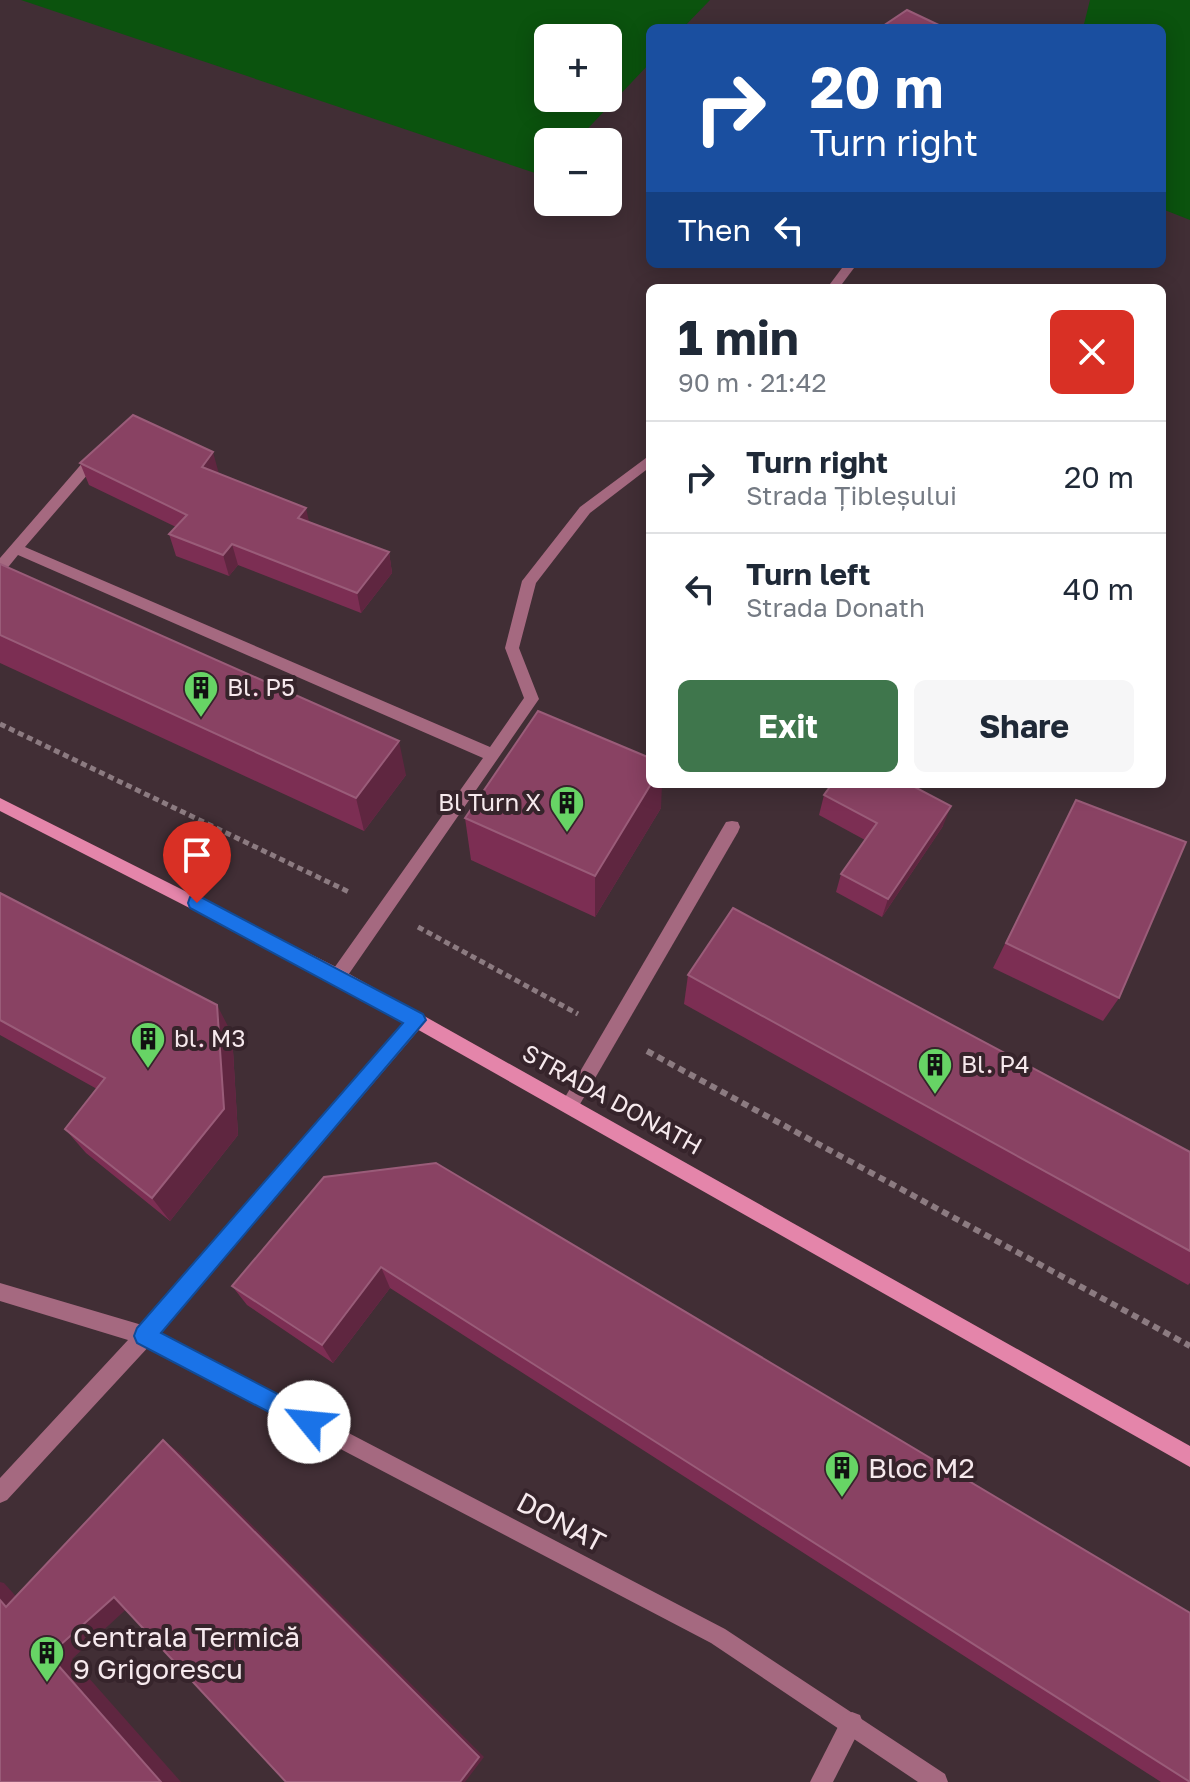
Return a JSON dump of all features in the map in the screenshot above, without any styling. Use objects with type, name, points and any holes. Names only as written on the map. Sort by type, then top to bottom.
[{"type":"main road","name":"STRADA DONATH","points":[[0,804],[338,976],[1190,1456]]},
{"type":"street","points":[[0,567],[103,448]]},
{"type":"street","points":[[338,976],[532,699],[512,648],[529,581],[585,510],[646,463]]},
{"type":"street","points":[[16,549],[492,755]]},
{"type":"street","points":[[570,1105],[732,827]]},
{"type":"street","points":[[0,1493],[145,1336],[417,1020]]},
{"type":"street","name":"DONAT","points":[[0,1292],[145,1336],[718,1636],[937,1782]]},
{"type":"street","points":[[821,1782],[852,1723]]},
{"type":"green space","points":[[21,0],[710,0],[687,24],[646,24],[646,67],[622,92],[622,24],[534,24],[534,112],[603,112],[588,128],[534,128],[534,173]]},
{"type":"green space","points":[[1090,0],[1190,0],[1190,220],[1166,211],[1166,24],[1084,24]]},
{"type":"building","points":[[907,10],[937,24],[886,24]]},
{"type":"building","points":[[133,415],[213,452],[202,467],[306,508],[298,518],[389,552],[357,593],[232,544],[223,555],[169,534],[187,515],[80,463]]},
{"type":"building","points":[[0,564],[399,741],[356,798],[0,635]]},
{"type":"building","points":[[538,711],[646,756],[646,788],[649,788],[595,876],[465,818]]},
{"type":"building","points":[[829,788],[917,788],[951,806],[888,899],[841,874],[877,823],[824,795]]},
{"type":"building","points":[[1076,800],[1186,842],[1119,998],[1006,943]]},
{"type":"building","name":"bl. M3","points":[[0,893],[217,1005],[224,1109],[152,1198],[65,1129],[105,1078],[0,1020]]},
{"type":"building","name":"Bl. P4","points":[[733,908],[1190,1152],[1190,1251],[688,975]]},
{"type":"building","name":"Bloc M2","points":[[436,1163],[1190,1613],[1190,1782],[381,1267],[322,1345],[232,1286],[324,1177]]},
{"type":"building","points":[[163,1440],[479,1757],[460,1782],[286,1782],[114,1597],[49,1655],[161,1782],[0,1782],[0,1600],[6,1607]]},
{"type":"place","name":"Bl. P5","points":[[201,719]]},
{"type":"place","name":"Bl Turn X","points":[[567,834]]},
{"type":"place","name":"bl. M3","points":[[148,1070]]},
{"type":"place","name":"Bl. P4","points":[[935,1096]]},
{"type":"place","name":"Bloc M2","points":[[842,1499]]},
{"type":"place","name":"Centrala Termică 9 Grigorescu","points":[[47,1684]]},
{"type":"route","points":[[197,903],[417,1020],[145,1336],[309,1422]]}]
